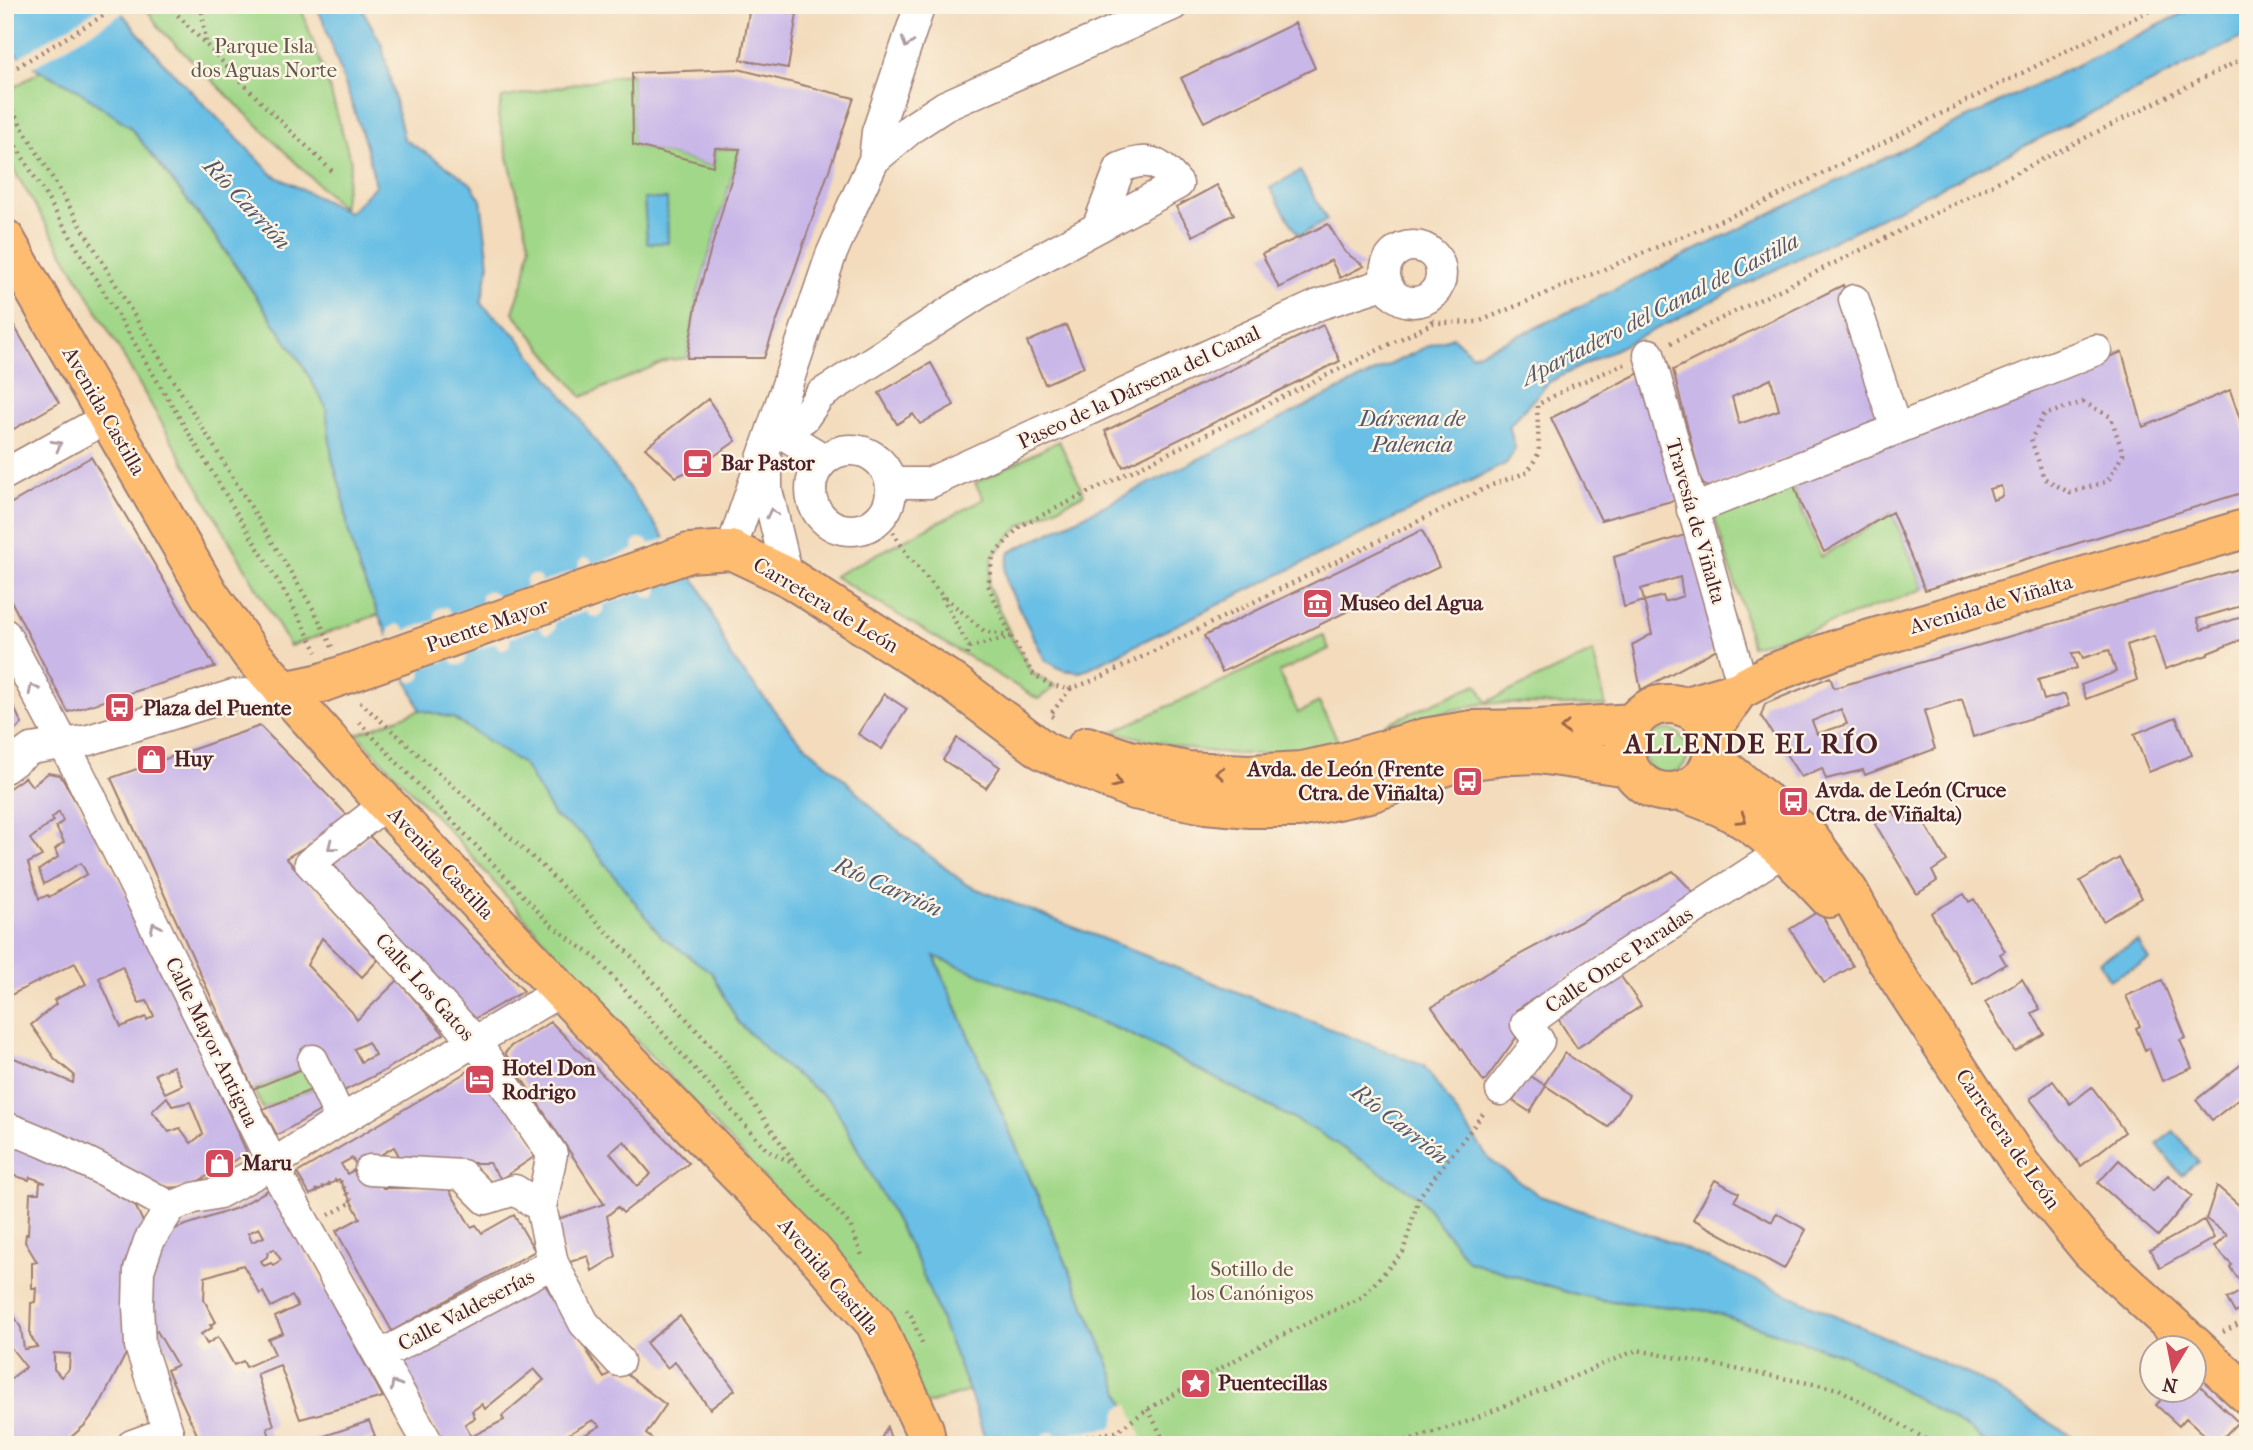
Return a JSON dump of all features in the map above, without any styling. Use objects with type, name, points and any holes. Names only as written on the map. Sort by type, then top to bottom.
[{"type":"main road","name":"Avenida Castilla","points":[[5,239],[209,594],[251,654],[386,804],[561,991],[811,1249],[876,1323],[924,1429],[927,1445]]},
{"type":"main road","name":"Avenida de Viñalta","points":[[1742,689],[1772,673],[1840,648],[2248,528]]},
{"type":"main road","name":"Carretera de León","points":[[690,553],[732,550],[961,669],[1069,740],[1129,760],[1187,771],[1249,774],[1301,771],[1344,762],[1424,738],[1472,730],[1633,723]]},
{"type":"main road","name":"Puente Mayor","points":[[282,691],[321,683],[690,553]]},
{"type":"main road","name":"Carretera de León","points":[[961,669],[1044,751],[1134,790],[1205,804],[1299,808],[1370,793],[1457,762],[1512,755],[1539,754],[1629,767]]},
{"type":"main road","points":[[1702,733],[1671,704],[1647,711],[1633,723],[1625,745],[1629,767],[1638,780],[1650,789],[1665,792],[1691,787],[1700,779],[1702,733],[1742,689]]},
{"type":"main road","name":"Carretera de León","points":[[1702,733],[1810,839],[1849,892],[1882,953],[2021,1165],[2091,1251],[2248,1395]]},
{"type":"main road","name":"Carretera de León","points":[[1680,791],[1722,807],[1755,828],[1882,953]]},
{"type":"street","points":[[788,577],[767,491],[782,424],[831,256],[874,160],[877,132],[920,5]]},
{"type":"street","points":[[874,160],[913,127],[945,106],[1173,5]]},
{"type":"street","points":[[894,81],[913,127]]},
{"type":"street","points":[[732,550],[782,424],[820,395],[995,283],[1097,228]]},
{"type":"street","points":[[1404,248],[1425,248],[1434,255],[1439,264],[1439,285],[1428,311],[1402,299],[1387,283],[1385,273],[1388,262],[1394,253],[1404,248]]},
{"type":"street","name":"Paseo de la Dársena del Canal","points":[[891,483],[929,483],[1318,305],[1387,283]]},
{"type":"street","points":[[1854,300],[1896,429]]},
{"type":"street","points":[[1692,510],[2096,350]]},
{"type":"street","name":"Travesía de Viñalta","points":[[1649,354],[1742,689]]},
{"type":"street","points":[[5,474],[108,417]]},
{"type":"street","points":[[782,424],[830,456]]},
{"type":"street","points":[[848,449],[871,455],[887,471],[891,483],[891,497],[882,514],[877,521],[865,528],[837,528],[825,521],[816,510],[811,497],[811,483],[816,470],[830,456],[848,449]]},
{"type":"street","name":"Calle Mayor Antigua","points":[[5,634],[63,744],[273,1164],[429,1445]]},
{"type":"street","points":[[5,768],[30,749],[89,740],[233,695],[282,691]]},
{"type":"street","name":"Calle Los Gatos","points":[[386,804],[310,863],[475,1041],[552,1154],[541,1206]]},
{"type":"street","name":"Calle Once Paradas","points":[[1501,1090],[1539,1041],[1526,1024],[1592,976],[1782,852]]},
{"type":"street","points":[[132,1445],[168,1432],[140,1346],[139,1270],[149,1241],[171,1207],[194,1198],[219,1193],[273,1164],[341,1120],[561,991]]},
{"type":"street","points":[[313,1060],[341,1120]]},
{"type":"street","points":[[5,1127],[99,1167],[171,1207]]},
{"type":"street","points":[[370,1170],[462,1175],[486,1199],[515,1190],[541,1206]]},
{"type":"street","name":"Calle Valdeserías","points":[[541,1206],[554,1263],[584,1323],[619,1361]]},
{"type":"street","name":"Calle Valdeserías","points":[[379,1356],[554,1263]]},
{"type":"path","points":[[5,74],[121,5]]},
{"type":"path","points":[[168,5],[335,174]]},
{"type":"path","points":[[201,5],[206,43]]},
{"type":"path","points":[[1070,689],[1049,685],[1032,673],[1012,638],[988,585],[993,556],[1020,526],[1428,311],[1478,322],[1767,201],[2162,5]]},
{"type":"path","points":[[1062,722],[1050,715],[1070,689],[1119,668],[1492,485],[1528,472],[1539,452],[1537,405],[1572,386],[1649,354],[1908,228],[2248,56]]},
{"type":"path","points":[[2083,402],[2111,417],[2123,454],[2108,481],[2090,487],[2070,493],[2044,478],[2031,439],[2044,415],[2083,402]]},
{"type":"path","points":[[882,514],[908,556],[940,593],[984,631],[1012,638]]},
{"type":"path","points":[[940,593],[969,646],[961,669]]},
{"type":"path","points":[[969,646],[1012,638]]},
{"type":"path","points":[[1024,1445],[1116,1432],[1148,1409],[1262,1345],[1363,1297],[1403,1251],[1419,1197],[1501,1090]]},
{"type":"path","points":[[307,1227],[352,1202],[343,1186]]},
{"type":"path","points":[[1392,1445],[1466,1422],[1637,1350],[1839,1389],[1936,1445]]},
{"type":"path","points":[[1148,1409],[1166,1445]]},
{"type":"green space","name":"Parque Isla dos Aguas Norte","points":[[144,5],[300,5],[328,83],[351,162],[342,208],[160,29]]},
{"type":"green space","points":[[40,71],[70,85],[129,126],[211,231],[302,364],[326,407],[332,458],[343,496],[348,529],[360,572],[380,614],[290,646],[5,155],[5,93]]},
{"type":"green space","points":[[632,73],[634,145],[713,166],[715,148],[740,149],[698,294],[687,358],[668,360],[582,397],[513,312],[525,277],[530,246],[498,116],[502,98]]},
{"type":"green space","points":[[1059,441],[1084,494],[1020,526],[993,556],[988,585],[1012,638],[1032,673],[1056,686],[1038,699],[834,576],[984,499],[975,483]]},
{"type":"green space","points":[[1791,483],[1821,557],[1892,513],[1924,589],[1811,630],[1751,646],[1743,609],[1713,513]]},
{"type":"green space","points":[[1323,635],[1329,649],[1279,672],[1298,713],[1319,702],[1340,745],[1276,753],[1219,753],[1183,748],[1114,731]]},
{"type":"green space","points":[[1593,652],[1606,706],[1485,703],[1379,727],[1477,684],[1487,702]]},
{"type":"green space","points":[[420,710],[453,718],[524,765],[554,816],[583,835],[661,936],[712,972],[738,1022],[779,1062],[833,1103],[918,1262],[969,1391],[927,1404],[826,1244],[554,952],[457,839],[357,734]]},
{"type":"green space","points":[[1666,730],[1681,737],[1688,752],[1681,767],[1666,774],[1651,767],[1644,752],[1651,737]]},
{"type":"green space","name":"Sotillo de los Canónigos","points":[[934,955],[1130,1034],[1315,1130],[1419,1197],[1468,1261],[1563,1291],[1602,1300],[1709,1311],[1844,1355],[1968,1429],[1988,1445],[1140,1445],[1102,1346]]},
{"type":"green space","points":[[307,1067],[316,1088],[263,1109],[253,1089]]},
{"type":"water","name":"Río Carrión","points":[[5,5],[115,5],[161,60],[273,175],[349,213],[376,185],[365,142],[323,20],[315,5],[360,5],[382,45],[404,139],[471,184],[481,200],[489,264],[481,304],[516,335],[570,405],[701,589],[731,657],[796,737],[887,822],[967,885],[1424,1066],[1490,1160],[1540,1196],[1665,1240],[1977,1378],[2075,1438],[2080,1445],[1988,1445],[1968,1429],[1844,1355],[1709,1311],[1602,1300],[1563,1291],[1468,1261],[1419,1197],[1315,1130],[1130,1034],[934,956],[1102,1346],[1140,1445],[987,1445],[969,1391],[918,1262],[833,1103],[779,1062],[738,1022],[712,973],[661,936],[583,835],[554,816],[524,765],[453,718],[420,710],[360,572],[332,458],[326,407],[302,364],[212,231],[129,126],[70,85],[40,71],[5,47]]},
{"type":"water","name":"Dársena de Palencia","points":[[2200,5],[2248,5],[2248,35],[1549,382],[1509,426],[1515,448],[1507,463],[1081,672],[1063,670],[1045,660],[1007,584],[1005,569],[1010,552],[1428,346],[1453,337],[1472,355],[1529,331]]},
{"type":"water","points":[[1300,171],[1327,220],[1299,236],[1270,188]]},
{"type":"water","points":[[644,199],[667,199],[668,243],[647,243]]},
{"type":"water","points":[[2138,941],[2149,960],[2109,980],[2099,961]]},
{"type":"water","points":[[2174,1131],[2198,1162],[2181,1175],[2157,1144]]},
{"type":"pier","points":[[104,5],[119,5],[125,12],[30,69],[16,59]]},
{"type":"pier","points":[[669,537],[693,574],[659,586],[658,594],[654,598],[646,597],[642,591],[604,605],[604,611],[598,617],[590,616],[586,611],[555,622],[555,629],[549,634],[539,627],[510,638],[510,645],[505,649],[500,649],[495,643],[467,653],[466,661],[461,665],[455,665],[450,659],[422,668],[421,678],[416,682],[410,682],[404,675],[401,676],[385,638],[388,637],[389,628],[397,624],[406,630],[435,620],[435,612],[439,608],[447,607],[452,614],[481,604],[481,595],[486,591],[492,591],[499,597],[525,588],[526,579],[531,575],[537,575],[543,582],[578,569],[579,561],[583,558],[589,558],[594,564],[633,550],[634,542],[638,538],[650,544]]},
{"type":"pier","points":[[1129,1405],[1142,1438],[1133,1445],[1117,1445],[1113,1438],[1068,1445],[991,1445],[1042,1438],[1045,1433],[1052,1432],[1058,1436],[1113,1427],[1118,1409]]},
{"type":"building","points":[[750,6],[797,14],[788,68],[741,60]]},
{"type":"building","points":[[1295,23],[1315,68],[1204,122],[1181,78]]},
{"type":"building","points":[[738,69],[854,98],[764,358],[687,358],[698,294],[740,149],[715,148],[713,166],[633,145],[632,73]]},
{"type":"building","points":[[1217,185],[1234,214],[1193,236],[1176,207]]},
{"type":"building","points":[[1328,224],[1345,252],[1364,266],[1340,278],[1331,260],[1279,288],[1262,254]]},
{"type":"building","points":[[1843,285],[1881,422],[1710,488],[1701,481],[1673,370]],"holes":[[[1771,379],[1779,410],[1739,424],[1732,397]]]},
{"type":"building","points":[[5,310],[59,403],[5,434]]},
{"type":"building","points":[[1066,325],[1084,367],[1045,384],[1027,342]]},
{"type":"building","points":[[1323,325],[1340,361],[1123,467],[1105,431]]},
{"type":"building","points":[[2122,352],[2143,427],[2230,390],[2248,442],[2248,491],[1925,590],[1892,512],[1824,552],[1801,505],[1791,477]],"holes":[[[2001,486],[2001,497],[1993,500],[1989,489]]]},
{"type":"building","points":[[931,363],[954,405],[920,424],[913,414],[897,424],[879,393]]},
{"type":"building","points":[[1639,373],[1679,499],[1601,520],[1551,418]]},
{"type":"building","points":[[708,399],[736,441],[701,465],[676,477],[645,448]]},
{"type":"building","points":[[91,457],[215,667],[68,712],[5,589],[5,507]]},
{"type":"building","points":[[1422,530],[1439,567],[1222,672],[1204,636]]},
{"type":"building","points":[[1688,534],[1717,649],[1641,690],[1632,645],[1652,634],[1644,601],[1624,607],[1614,557]],"holes":[[[1680,577],[1683,596],[1665,602],[1663,596],[1644,601],[1641,589]]]},
{"type":"building","points":[[2248,566],[2248,604],[2197,619],[2201,630],[2248,615],[2248,637],[2208,655],[2165,669],[2154,636],[2127,645],[2137,680],[2086,699],[2081,685],[2116,672],[2109,650],[2083,658],[2080,652],[2072,653],[2077,668],[2038,680],[2044,700],[2065,694],[2069,706],[1973,737],[1962,699],[1924,711],[1935,749],[1865,775],[1863,770],[1826,779],[1822,768],[1801,777],[1761,716],[1765,704],[1830,677],[1834,688]],"holes":[[[1841,709],[1847,724],[1817,734],[1812,721]]]},
{"type":"building","points":[[5,689],[22,724],[5,738]]},
{"type":"building","points":[[884,694],[907,709],[882,749],[858,734]]},
{"type":"building","points":[[2176,717],[2192,755],[2149,772],[2134,734]]},
{"type":"building","points":[[260,726],[352,820],[286,858],[378,960],[362,977],[322,938],[307,965],[357,1020],[398,980],[444,1034],[384,1071],[340,1093],[319,1046],[301,1055],[307,1067],[253,1089],[111,778]],"holes":[[[368,1042],[375,1055],[361,1062],[354,1049]]]},
{"type":"building","points":[[957,738],[1000,767],[986,788],[943,760]]},
{"type":"building","points":[[48,773],[60,775],[98,839],[95,840],[120,883],[170,984],[247,1153],[188,1187],[159,1188],[5,1114],[5,1054],[73,1083],[74,1075],[55,1059],[31,1025],[56,1004],[54,1000],[86,984],[75,963],[5,998],[5,791],[25,777],[32,786]],"holes":[[[59,812],[63,821],[56,827],[64,842],[55,849],[58,857],[39,870],[44,884],[81,863],[87,874],[49,897],[48,895],[39,899],[28,863],[42,856],[30,839],[53,821],[52,818]],[[122,966],[139,1003],[147,1001],[154,1016],[121,1027],[99,978]],[[173,1066],[182,1085],[165,1093],[155,1074]],[[167,1097],[172,1106],[190,1102],[203,1134],[191,1143],[180,1128],[169,1132],[152,1111]]]},
{"type":"building","points":[[1893,811],[1900,822],[1917,811],[1947,861],[1932,871],[1937,881],[1917,894],[1874,822]]},
{"type":"building","points":[[368,835],[434,897],[524,991],[472,1020],[347,882],[333,863],[359,845]]},
{"type":"building","points":[[2119,858],[2142,898],[2103,921],[2080,881]]},
{"type":"building","points":[[1673,871],[1697,896],[1516,1010],[1526,1024],[1484,1082],[1432,1007],[1490,971]]},
{"type":"building","points":[[1964,894],[1969,902],[1974,899],[2005,951],[2000,954],[2006,964],[1973,984],[1931,913]]},
{"type":"building","points":[[1819,911],[1853,966],[1824,983],[1790,929]]},
{"type":"building","points":[[1618,972],[1641,1006],[1577,1048],[1555,1014]]},
{"type":"building","points":[[2022,979],[2040,1009],[2032,1013],[2044,1034],[2015,1052],[1985,1002]]},
{"type":"building","points":[[2162,980],[2186,1038],[2180,1040],[2192,1068],[2162,1081],[2149,1048],[2145,1050],[2136,1028],[2140,1026],[2126,996]]},
{"type":"building","points":[[551,1022],[689,1163],[623,1213],[618,1207],[607,1216],[616,1256],[592,1271],[588,1256],[567,1263],[555,1220],[604,1204],[505,1053],[511,1046]],"holes":[[[624,1141],[651,1174],[637,1186],[610,1153]]]},
{"type":"building","points":[[1565,1053],[1629,1095],[1608,1127],[1546,1086],[1530,1112],[1513,1101],[1529,1075],[1544,1085]]},
{"type":"building","points":[[2248,1059],[2248,1092],[2212,1120],[2196,1100]]},
{"type":"building","points":[[480,1064],[540,1153],[501,1179],[489,1163],[403,1163],[394,1147],[367,1163],[383,1188],[448,1188],[471,1227],[476,1225],[482,1233],[514,1215],[535,1251],[392,1331],[336,1231],[360,1218],[339,1179],[310,1195],[297,1173]],"holes":[[[352,1158],[358,1168],[347,1174],[341,1164]]]},
{"type":"building","points":[[2053,1081],[2070,1104],[2092,1087],[2125,1132],[2081,1166],[2030,1099]]},
{"type":"building","points":[[316,1088],[325,1108],[277,1135],[263,1109]]},
{"type":"building","points":[[5,1139],[64,1166],[135,1205],[144,1224],[128,1350],[98,1408],[85,1425],[62,1445],[5,1445],[5,1426],[10,1423],[5,1413],[5,1383],[26,1367],[5,1340],[5,1299],[21,1328],[24,1349],[37,1347],[30,1335],[31,1303],[35,1302],[36,1288],[32,1288],[32,1263],[37,1262],[25,1242],[28,1234],[30,1193],[39,1193],[40,1182],[46,1183],[5,1173]],"holes":[[[54,1353],[70,1354],[69,1369],[61,1377],[54,1369]]]},
{"type":"building","points":[[2119,1160],[2153,1191],[2168,1175],[2192,1196],[2158,1236],[2098,1183]]},
{"type":"building","points":[[1715,1180],[1739,1193],[1734,1201],[1772,1222],[1776,1213],[1806,1230],[1784,1269],[1693,1219]]},
{"type":"building","points":[[2217,1186],[2248,1213],[2248,1305],[2235,1313],[2227,1299],[2245,1289],[2230,1267],[2232,1265],[2214,1247],[2227,1235],[2206,1219]]},
{"type":"building","points":[[270,1189],[383,1397],[300,1419],[280,1365],[257,1374],[274,1425],[267,1428],[273,1445],[202,1445],[167,1370],[177,1365],[157,1331],[151,1334],[149,1276],[168,1231],[237,1208]],"holes":[[[259,1228],[264,1237],[252,1242],[248,1233]],[[274,1249],[281,1260],[264,1266],[261,1261],[267,1257],[268,1252]],[[243,1265],[271,1307],[292,1296],[298,1306],[275,1317],[283,1333],[268,1339],[275,1354],[246,1367],[243,1361],[234,1365],[218,1337],[207,1344],[201,1334],[212,1328],[210,1325],[216,1322],[204,1300],[205,1277]]]},
{"type":"building","points":[[2204,1220],[2214,1238],[2160,1268],[2150,1250]]},
{"type":"building","points":[[542,1280],[604,1378],[612,1371],[620,1369],[666,1405],[646,1434],[660,1445],[567,1445],[600,1426],[593,1420],[550,1445],[445,1445],[400,1362]],"holes":[[[534,1369],[544,1380],[502,1416],[504,1420],[471,1437],[465,1424],[475,1418],[472,1411],[482,1404],[485,1409]]]},
{"type":"building","points":[[680,1316],[735,1390],[710,1409],[675,1362],[667,1368],[646,1343]]},
{"type":"building","points":[[2208,1393],[2238,1422],[2216,1445],[2186,1418],[2179,1426],[2156,1405],[2208,1404]]},
{"type":"building","points":[[369,1421],[375,1436],[351,1445],[311,1445],[309,1441]]},
{"type":"building","points":[[887,1427],[893,1445],[878,1445]]},
{"type":"place","name":"Bar Pastor","points":[[698,463]]},
{"type":"place","name":"Museo del Agua","points":[[1317,603]]},
{"type":"place","name":"Plaza del Puente","points":[[120,708]]},
{"type":"place","name":"Huy","points":[[151,759]]},
{"type":"place","name":"Avda. de León (Frente Ctra. de Viñalta)","points":[[1467,781]]},
{"type":"place","name":"Avda. de León (Cruce Ctra. de Viñalta)","points":[[1793,802]]},
{"type":"place","name":"Hotel Don Rodrigo","points":[[479,1080]]},
{"type":"place","name":"Maru","points":[[219,1163]]},
{"type":"place","name":"Puentecillas","points":[[1195,1383]]},
{"type":"district","name":"ALLENDE EL RÍO","points":[[1752,743]]},
{"type":"water label","name":"Apartadero del Canal de Castilla","points":[[1660,309]]}]
